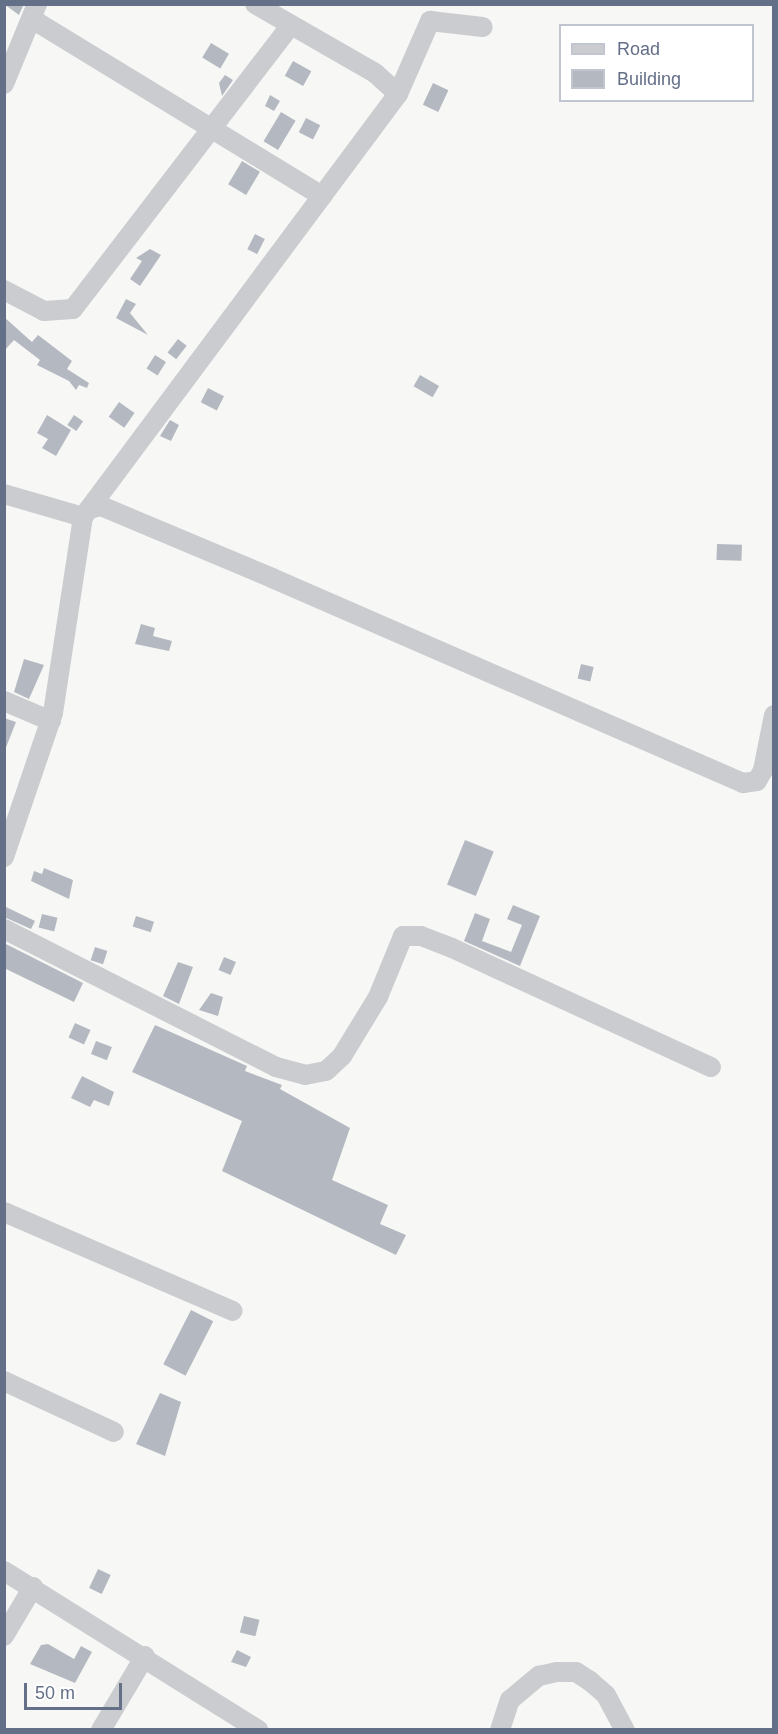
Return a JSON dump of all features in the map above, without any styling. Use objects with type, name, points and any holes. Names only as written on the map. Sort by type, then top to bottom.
[{"type":"street","points":[[255,4],[375,73],[398,94]]},
{"type":"street","points":[[4,84],[34,12],[209,130],[322,196]]},
{"type":"street","points":[[4,857],[51,722],[86,513],[398,94],[430,21],[483,27]]},
{"type":"street","points":[[4,290],[44,311],[73,309],[291,25]]},
{"type":"street","points":[[4,494],[86,513],[101,506],[743,783],[757,781],[763,770],[774,715]]},
{"type":"street","points":[[4,701],[51,722]]},
{"type":"street","points":[[4,928],[276,1067],[305,1075],[326,1071],[342,1056],[378,997],[403,936],[421,936],[452,948],[711,1067]]},
{"type":"street","points":[[4,1212],[233,1311]]},
{"type":"street","points":[[4,1381],[114,1432]]},
{"type":"street","points":[[4,1570],[145,1656],[258,1729]]},
{"type":"street","points":[[4,1636],[33,1587]]},
{"type":"street","points":[[101,1730],[145,1656]]},
{"type":"street","points":[[500,1730],[510,1700],[539,1676],[557,1672],[576,1672],[590,1681],[606,1695],[625,1730]]},
{"type":"building","points":[[4,4],[20,4],[23,6],[19,15]]},
{"type":"building","points":[[211,43],[229,54],[220,68],[202,58]]},
{"type":"building","points":[[293,61],[311,71],[303,86],[285,76]]},
{"type":"building","points":[[225,75],[233,80],[222,96],[219,83]]},
{"type":"building","points":[[433,83],[448,90],[438,112],[423,105]]},
{"type":"building","points":[[270,95],[280,101],[274,111],[265,106]]},
{"type":"building","points":[[281,112],[296,121],[278,150],[263,141]]},
{"type":"building","points":[[306,118],[320,125],[313,140],[299,132]]},
{"type":"building","points":[[242,161],[260,172],[246,195],[228,184]]},
{"type":"building","points":[[255,234],[265,239],[257,254],[247,249]]},
{"type":"building","points":[[150,249],[161,255],[140,286],[130,279],[142,261],[136,258]]},
{"type":"building","points":[[126,299],[136,304],[130,313],[148,335],[116,318]]},
{"type":"building","points":[[4,317],[32,342],[38,335],[72,361],[67,369],[89,383],[87,388],[79,385],[76,390],[69,381],[37,365],[40,360],[14,340],[4,351]]},
{"type":"building","points":[[178,339],[187,346],[176,359],[168,352]]},
{"type":"building","points":[[155,355],[166,362],[158,375],[147,369]]},
{"type":"building","points":[[420,375],[439,386],[433,397],[414,386]]},
{"type":"building","points":[[208,388],[224,396],[217,410],[201,402]]},
{"type":"building","points":[[119,402],[135,413],[124,428],[109,417]]},
{"type":"building","points":[[47,415],[71,430],[56,456],[42,448],[48,439],[37,433]]},
{"type":"building","points":[[74,415],[83,421],[76,431],[67,425]]},
{"type":"building","points":[[170,420],[179,425],[171,441],[160,436]]},
{"type":"building","points":[[717,544],[742,545],[741,561],[716,560]]},
{"type":"building","points":[[141,624],[155,628],[153,636],[172,641],[169,651],[135,644]]},
{"type":"building","points":[[24,659],[44,665],[29,699],[14,692]]},
{"type":"building","points":[[581,664],[594,667],[590,682],[578,679]]},
{"type":"building","points":[[4,718],[16,722],[5,750],[4,750]]},
{"type":"building","points":[[465,840],[494,852],[476,896],[447,885]]},
{"type":"building","points":[[44,868],[73,880],[69,899],[31,881],[34,871],[42,874]]},
{"type":"building","points":[[513,905],[540,916],[520,966],[464,941],[475,913],[490,919],[482,941],[511,952],[522,925],[507,919]]},
{"type":"building","points":[[4,906],[35,921],[31,929],[4,917]]},
{"type":"building","points":[[42,914],[58,918],[54,931],[39,928]]},
{"type":"building","points":[[136,916],[154,922],[151,932],[133,926]]},
{"type":"building","points":[[4,943],[83,983],[74,1002],[4,968]]},
{"type":"building","points":[[95,947],[107,951],[103,964],[91,960]]},
{"type":"building","points":[[224,957],[236,962],[230,975],[219,970]]},
{"type":"building","points":[[178,962],[193,967],[179,1004],[163,996]]},
{"type":"building","points":[[211,993],[223,997],[218,1016],[199,1010]]},
{"type":"building","points":[[75,1023],[91,1030],[84,1045],[68,1038]]},
{"type":"building","points":[[155,1025],[247,1066],[245,1071],[282,1085],[280,1089],[350,1128],[332,1180],[388,1205],[380,1224],[406,1235],[396,1255],[222,1171],[242,1121],[132,1072]]},
{"type":"building","points":[[96,1041],[112,1047],[107,1060],[91,1054]]},
{"type":"building","points":[[82,1076],[114,1092],[109,1106],[94,1100],[90,1107],[71,1098]]},
{"type":"building","points":[[191,1310],[213,1321],[186,1376],[163,1364]]},
{"type":"building","points":[[160,1393],[181,1402],[165,1456],[136,1444]]},
{"type":"building","points":[[98,1569],[111,1575],[102,1594],[89,1588]]},
{"type":"building","points":[[244,1616],[260,1620],[255,1636],[240,1632]]},
{"type":"building","points":[[48,1644],[74,1659],[81,1646],[92,1652],[75,1683],[30,1664],[41,1645]]},
{"type":"building","points":[[237,1650],[251,1657],[246,1667],[231,1662]]}]
